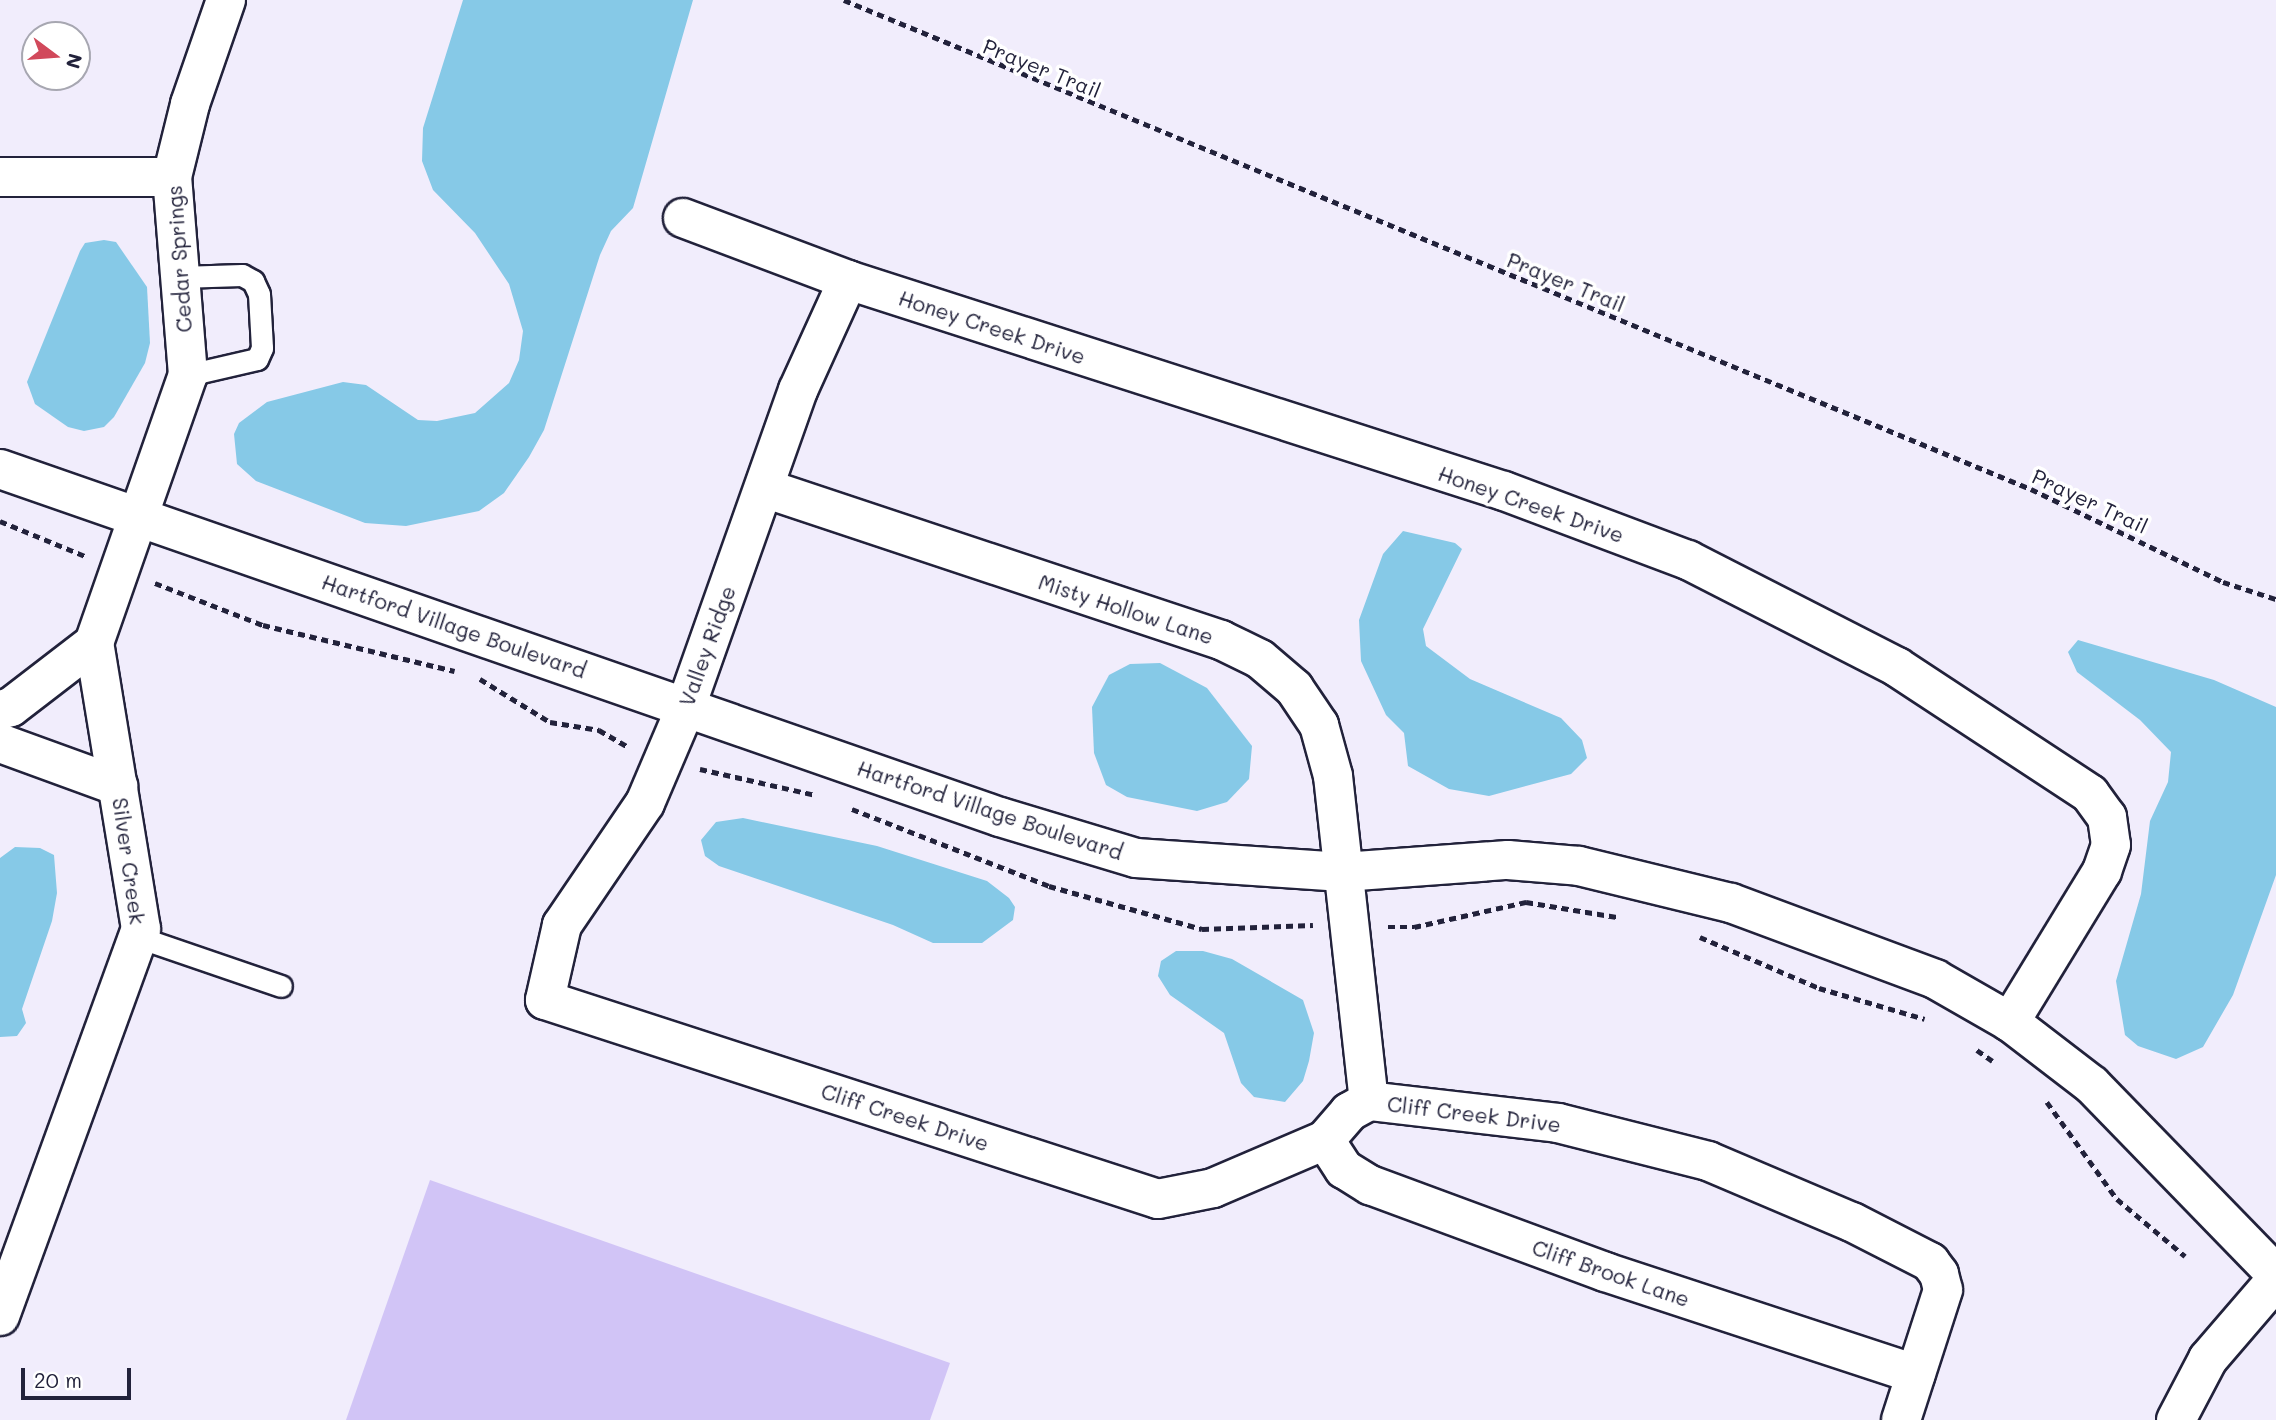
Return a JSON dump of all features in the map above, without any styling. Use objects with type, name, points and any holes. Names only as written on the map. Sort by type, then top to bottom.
[{"type":"street","name":"Cedar Springs","points":[[136,516],[188,375],[172,177],[190,104],[226,0]]},
{"type":"street","points":[[0,177],[172,177]]},
{"type":"street","name":"Honey Creek Drive","points":[[683,218],[848,279],[1504,491],[1688,560],[1897,667],[2090,794],[2107,817],[2111,845],[2102,871],[2010,1022]]},
{"type":"street","name":"Valley Ridge","points":[[545,1000],[562,925],[645,803],[686,707],[798,390],[848,279]]},
{"type":"street","name":"Hartford Village Boulevard","points":[[0,469],[1000,817],[1136,858],[1342,872],[1508,860],[1579,866],[1731,903],[1936,979],[2010,1022],[2092,1084],[2276,1274]]},
{"type":"street","name":"Misty Hollow Lane","points":[[764,488],[1221,640],[1259,659],[1294,688],[1319,725],[1333,776],[1368,1101]]},
{"type":"street","name":"Silver Creek","points":[[0,1316],[141,929],[94,643],[136,516]]},
{"type":"street","points":[[0,710],[11,707],[94,643]]},
{"type":"street","points":[[0,743],[118,786]]},
{"type":"street","name":"Cliff Creek Drive","points":[[545,1000],[1158,1199],[1213,1188],[1325,1139],[1349,1112],[1368,1101],[1558,1123],[1708,1161],[1852,1222],[1930,1262],[1939,1274],[1943,1290],[1901,1420]]},
{"type":"street","name":"Cliff Brook Lane","points":[[1325,1139],[1344,1169],[1370,1185],[1605,1272],[1916,1374]]},
{"type":"street","points":[[2176,1420],[2208,1359],[2276,1280]]},
{"type":"lane","points":[[180,277],[242,275],[253,281],[259,294],[262,348],[257,359],[188,375]]},
{"type":"lane","points":[[138,937],[281,986]]},
{"type":"path","name":"Prayer Trail","points":[[844,0],[845,4],[2031,489],[2223,582],[2276,599]]},
{"type":"water","points":[[463,0],[693,0],[633,208],[611,231],[600,255],[544,430],[529,457],[504,493],[479,511],[406,526],[365,523],[256,481],[237,464],[234,434],[239,423],[267,402],[343,382],[366,385],[418,420],[437,421],[475,413],[509,383],[519,360],[523,331],[509,284],[475,233],[433,190],[422,161],[423,128]]},
{"type":"water","points":[[104,240],[116,242],[147,287],[150,343],[145,363],[114,417],[104,427],[84,431],[68,427],[35,404],[27,382],[80,251],[85,243]]},
{"type":"water","points":[[1403,531],[1455,543],[1462,549],[1423,629],[1426,646],[1470,679],[1561,718],[1582,740],[1587,758],[1571,774],[1489,796],[1449,789],[1408,766],[1404,733],[1386,715],[1361,661],[1359,620],[1383,554]]},
{"type":"water","points":[[2078,640],[2214,680],[2276,707],[2276,875],[2233,995],[2203,1047],[2176,1059],[2138,1046],[2125,1035],[2116,981],[2141,894],[2150,821],[2168,782],[2171,752],[2140,720],[2077,672],[2068,652]]},
{"type":"water","points":[[1160,663],[1207,688],[1252,746],[1249,779],[1227,802],[1197,811],[1127,797],[1106,785],[1094,753],[1092,707],[1109,675],[1130,664]]},
{"type":"water","points":[[743,818],[877,846],[987,881],[1009,898],[1015,907],[1013,920],[982,943],[933,943],[893,925],[719,866],[705,856],[701,840],[716,822]]},
{"type":"water","points":[[15,847],[40,848],[54,855],[57,893],[52,921],[22,1009],[26,1023],[17,1036],[0,1037],[0,858]]},
{"type":"water","points":[[1176,951],[1203,951],[1232,959],[1303,1000],[1314,1033],[1303,1081],[1285,1102],[1254,1097],[1241,1083],[1224,1033],[1170,995],[1158,976],[1161,961]]},
{"type":"building","points":[[430,1180],[950,1363],[930,1420],[346,1420]]}]
